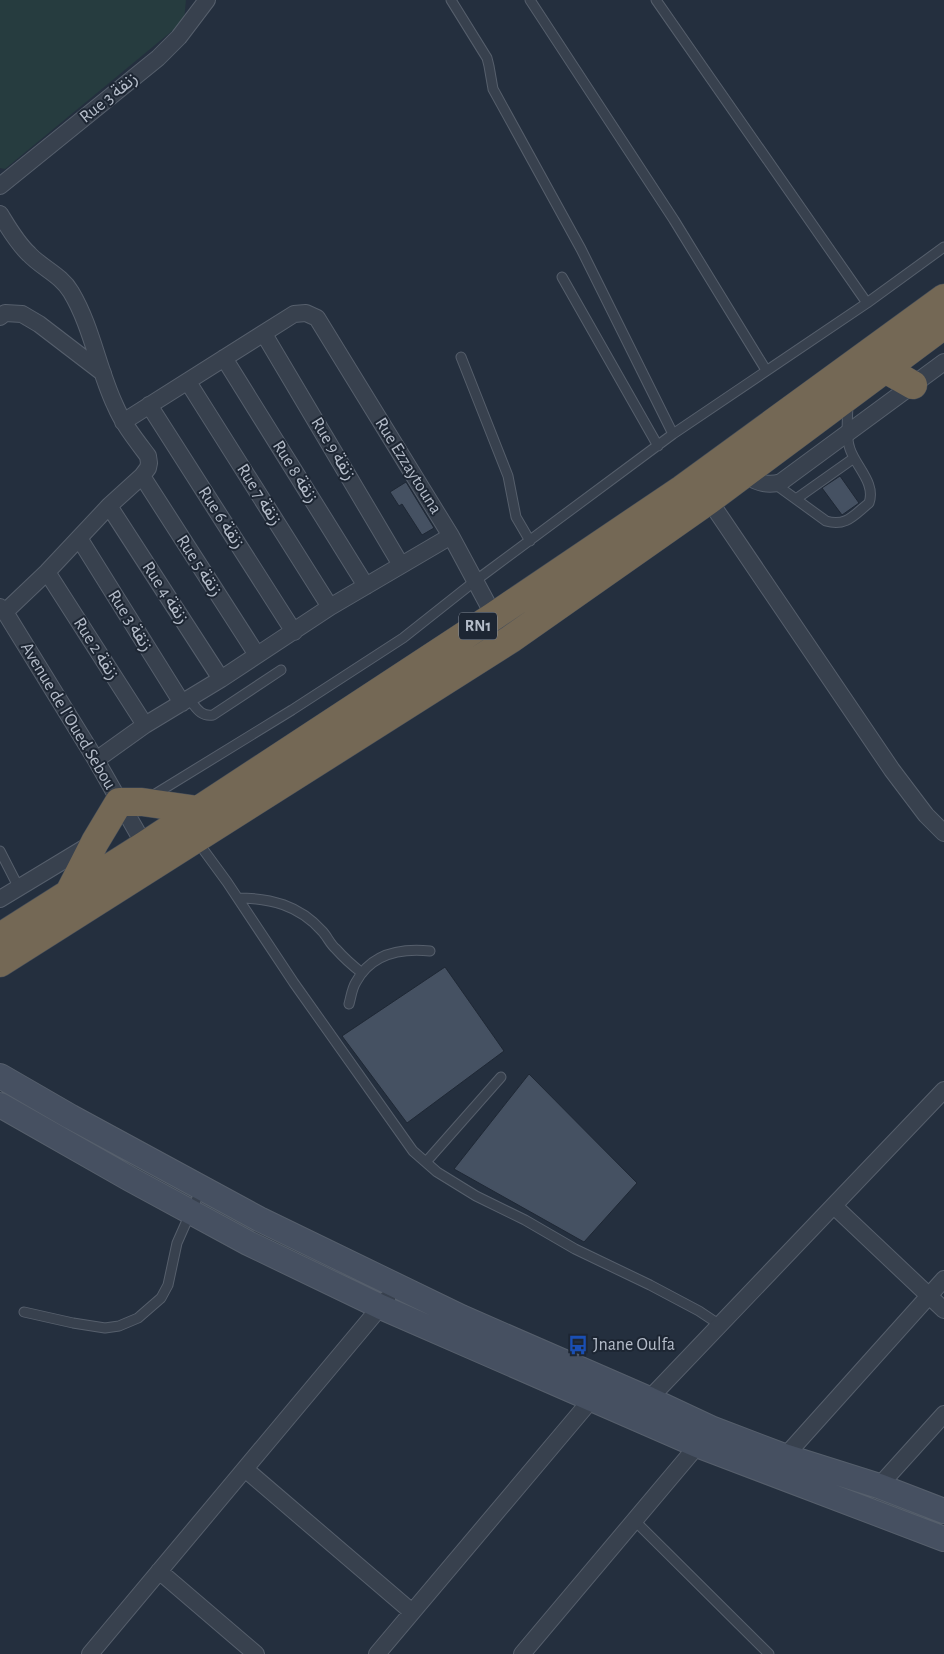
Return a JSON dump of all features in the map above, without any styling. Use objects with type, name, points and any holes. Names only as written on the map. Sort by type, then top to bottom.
[{"type":"highway","name":"RN1","points":[[0,963],[150,855],[198,810],[494,616],[682,489],[944,298]]},
{"type":"highway","name":"RN1","points":[[0,936],[68,893],[150,855],[196,840],[511,640],[709,500],[944,326]]},
{"type":"highway","points":[[885,369],[913,385]]},
{"type":"highway","points":[[68,893],[95,842],[130,802],[198,810]]},
{"type":"street","name":"Rue 3 زنقة","points":[[0,186],[158,58],[179,37],[207,0]]},
{"type":"street","points":[[0,214],[29,254],[48,268],[70,291],[81,310],[114,404],[123,422],[148,456],[149,463],[142,476],[109,506],[47,572],[3,610]]},
{"type":"street","points":[[0,317],[5,313],[22,314],[40,324],[103,373]]},
{"type":"street","name":"Rue Ezzaytouna","points":[[264,334],[294,314],[306,313],[318,318],[451,536],[494,616]]},
{"type":"street","points":[[123,422],[264,334]]},
{"type":"street","name":"Rue 9 زنقة","points":[[264,334],[401,565]]},
{"type":"street","name":"Rue 8 زنقة","points":[[224,358],[366,586]]},
{"type":"street","points":[[743,475],[764,484],[780,482],[944,362]]},
{"type":"street","name":"Rue 7 زنقة","points":[[188,382],[330,607]]},
{"type":"street","name":"Rue 6 زنقة","points":[[149,405],[294,632]]},
{"type":"street","name":"Rue 5 زنقة","points":[[142,476],[257,655]]},
{"type":"street","points":[[709,500],[892,770],[926,814],[943,829]]},
{"type":"street","name":"Rue 4 زنقة","points":[[109,506],[221,679]]},
{"type":"street","points":[[96,760],[145,726],[221,679],[330,607],[451,536]]},
{"type":"street","name":"Rue 3 زنقة","points":[[78,538],[186,701]]},
{"type":"street","name":"Rue 2 زنقة","points":[[47,572],[145,726]]},
{"type":"street","name":"Avenue de l'Oued Sebou","points":[[3,610],[96,760],[130,802],[150,855]]},
{"type":"street","points":[[0,900],[95,842]]},
{"type":"street","points":[[0,1076],[259,1220],[461,1317],[650,1399],[705,1437]]},
{"type":"street","points":[[650,1399],[944,1090]]},
{"type":"street","points":[[0,1105],[144,1187],[248,1243],[381,1307],[591,1400],[705,1437],[778,1465],[944,1539]]},
{"type":"street","points":[[144,1187],[157,1164]]},
{"type":"street","points":[[834,1206],[944,1310]]},
{"type":"street","points":[[778,1465],[944,1279]]},
{"type":"street","points":[[90,1654],[381,1307],[396,1286]]},
{"type":"street","points":[[377,1654],[591,1400]]},
{"type":"street","points":[[878,1486],[944,1414]]},
{"type":"street","points":[[523,1654],[705,1437]]},
{"type":"street","points":[[778,1465],[878,1486],[944,1511]]},
{"type":"street","points":[[245,1469],[412,1612]]},
{"type":"street","points":[[159,1571],[256,1654]]},
{"type":"lane","points":[[451,0],[487,58],[493,88],[581,249],[673,434]]},
{"type":"lane","points":[[530,0],[674,220],[766,370]]},
{"type":"lane","points":[[656,0],[867,303]]},
{"type":"lane","points":[[130,802],[292,710],[403,638],[673,434],[867,303],[944,247]]},
{"type":"lane","points":[[562,277],[658,446]]},
{"type":"lane","points":[[460,357],[508,476],[516,517],[530,541]]},
{"type":"lane","points":[[775,484],[826,521],[839,523],[846,521],[869,503],[871,498],[870,486],[850,450],[847,433],[848,397]]},
{"type":"lane","points":[[796,499],[854,458]]},
{"type":"lane","points":[[186,701],[204,715],[213,715],[281,670]]},
{"type":"lane","points":[[196,840],[413,1151],[438,1172],[476,1196],[525,1220],[575,1250],[650,1285],[699,1311],[720,1325]]},
{"type":"lane","points":[[0,851],[19,888]]},
{"type":"lane","points":[[238,898],[257,898],[286,904],[302,914],[321,930],[335,949],[362,973]]},
{"type":"lane","points":[[349,1004],[355,983],[375,959],[395,952],[430,951]]},
{"type":"lane","points":[[426,1162],[501,1077]]},
{"type":"lane","points":[[24,1312],[105,1328],[119,1326],[138,1318],[161,1298],[168,1285],[177,1242],[201,1188]]},
{"type":"lane","points":[[634,1520],[769,1654]]},
{"type":"green space","points":[[0,0],[186,0],[184,21],[5,169],[0,168]]},
{"type":"building","points":[[840,476],[859,503],[842,515],[822,488]]},
{"type":"building","points":[[406,482],[434,528],[422,535],[402,504],[399,506],[390,492]]},
{"type":"building","points":[[445,967],[504,1051],[407,1123],[342,1036]]},
{"type":"building","points":[[529,1074],[637,1183],[584,1242],[454,1169]]},
{"type":"place","name":"Jnane Oulfa","points":[[578,1345]]}]
